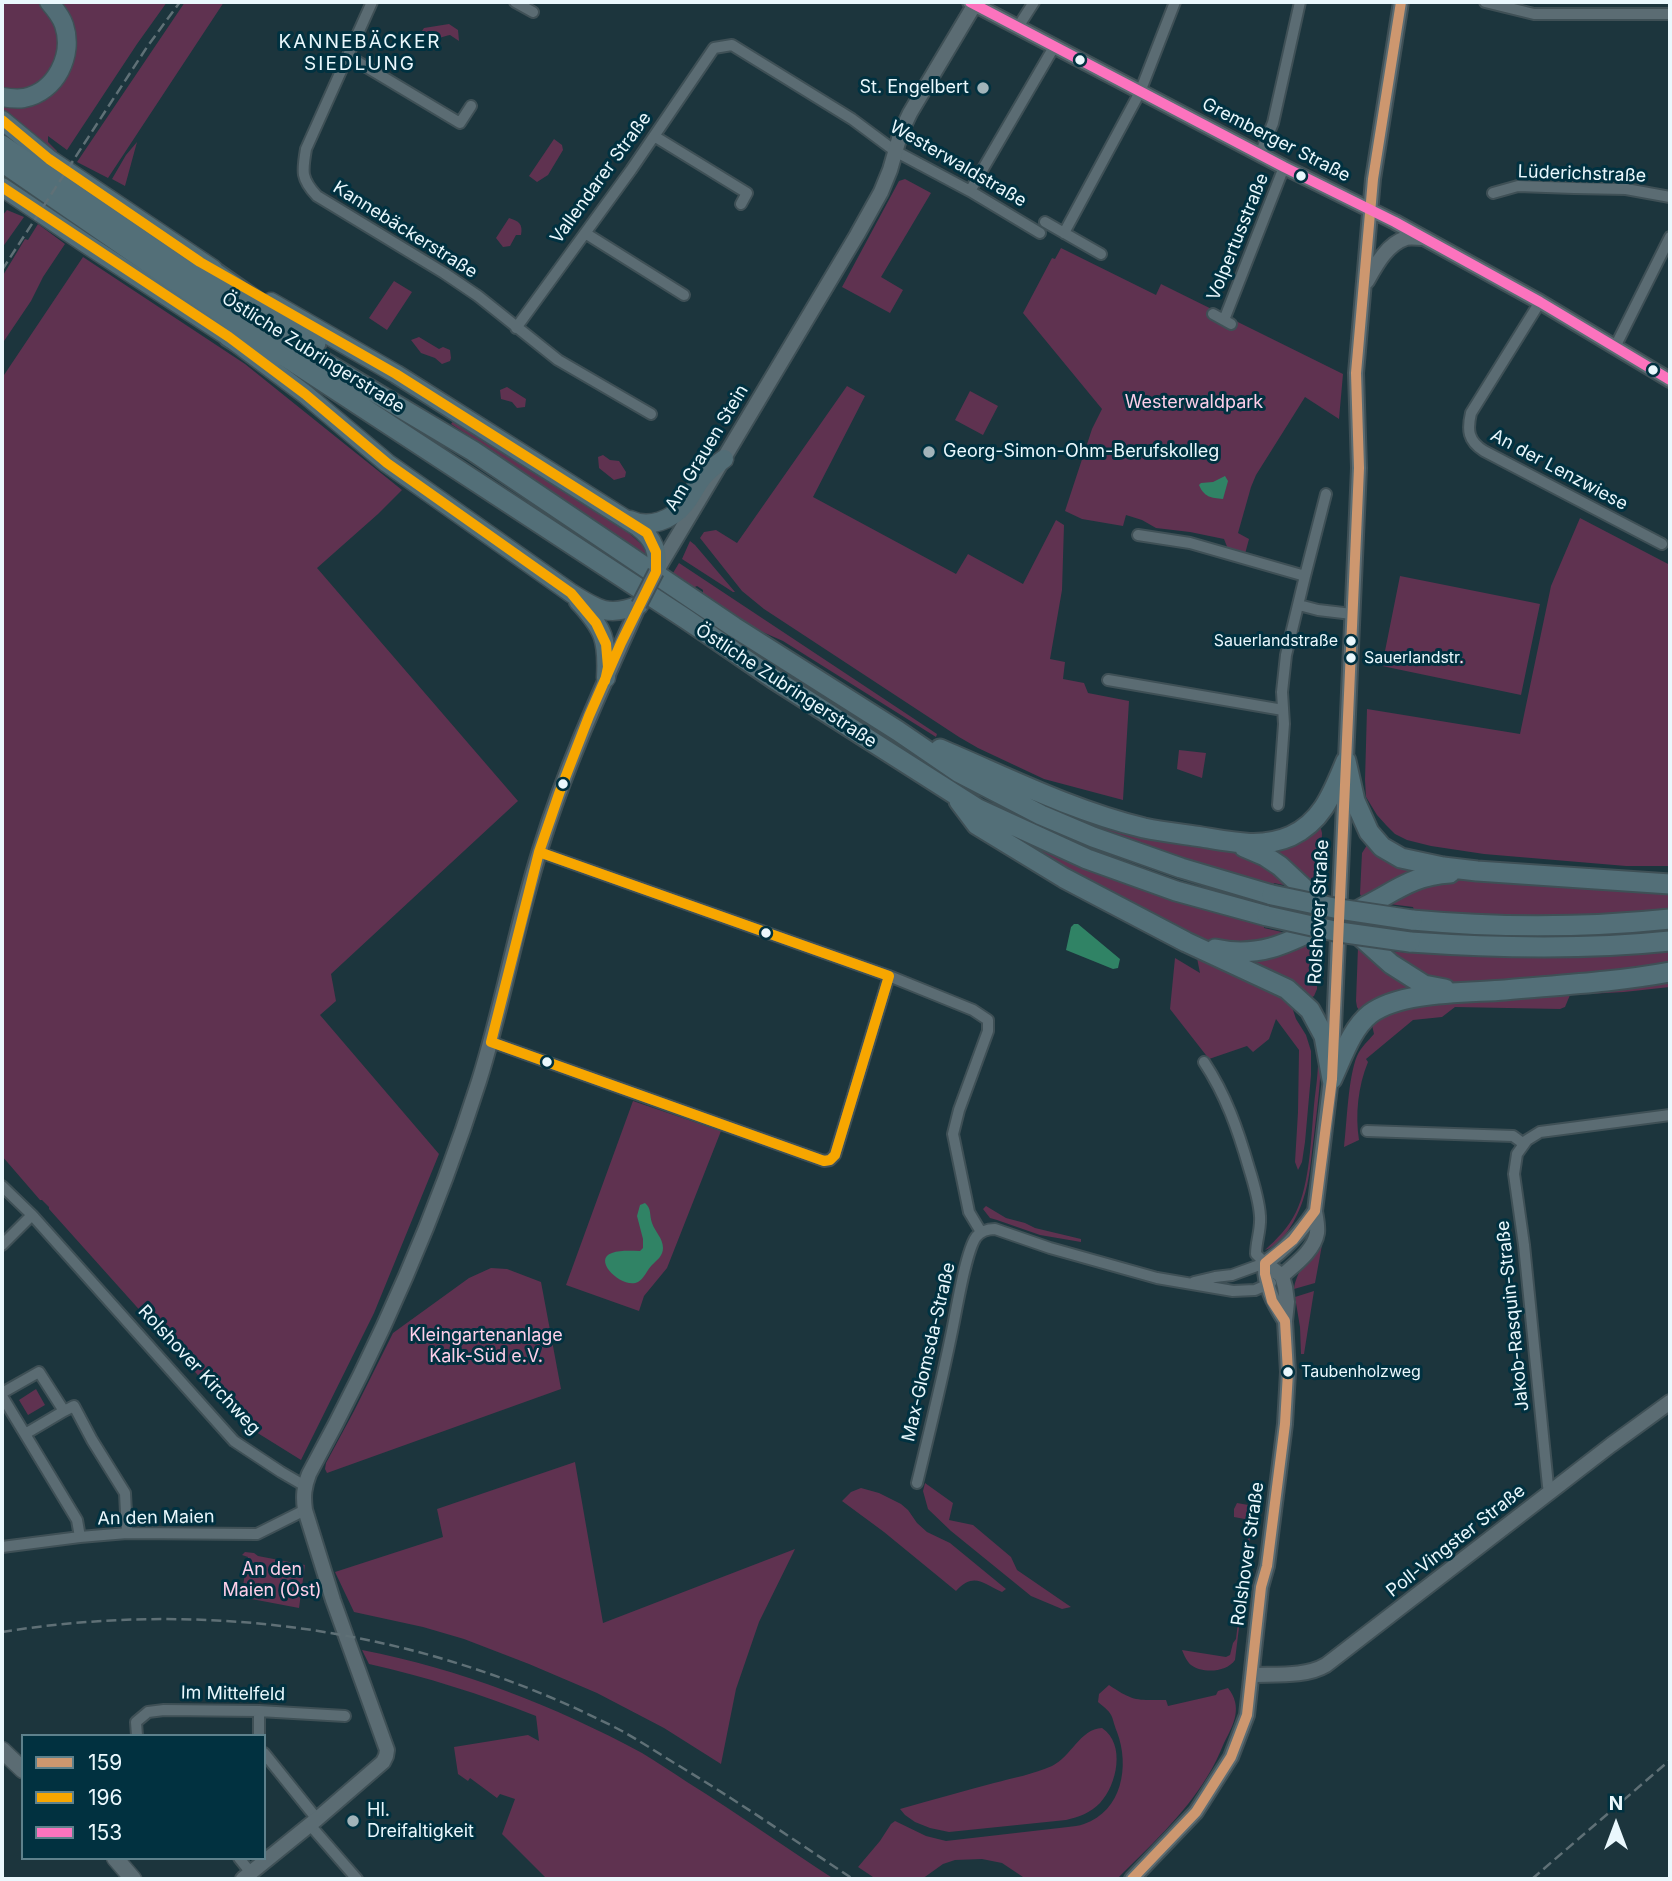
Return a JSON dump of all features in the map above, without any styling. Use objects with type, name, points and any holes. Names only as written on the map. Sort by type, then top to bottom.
[{"type":"highway","points":[[2,97],[24,98],[41,91],[53,82],[60,71],[67,37],[57,11],[49,2]]},
{"type":"highway","points":[[2,120],[49,159],[472,451]]},
{"type":"highway","name":"Östliche Zubringerstraße","points":[[2,145],[282,337],[472,451],[734,627],[958,772],[1041,815],[1093,837],[1181,868],[1272,895],[1339,909],[1412,920],[1539,927],[1626,924],[1670,919]]},
{"type":"highway","name":"Östliche Zubringerstraße","points":[[2,162],[275,350],[774,679],[978,809],[1087,859],[1176,891],[1339,932],[1410,942],[1545,948],[1626,946],[1670,941]]},
{"type":"highway","points":[[2,187],[229,337],[452,475],[509,504]]},
{"type":"highway","points":[[200,262],[396,374],[647,533],[658,558],[656,572]]},
{"type":"highway","points":[[229,337],[305,394],[387,463],[571,593],[592,606],[612,612],[625,611],[639,605]]},
{"type":"highway","points":[[621,516],[638,523],[659,523],[678,512],[702,477],[724,458]]},
{"type":"highway","points":[[571,593],[604,635],[608,652],[606,678]]},
{"type":"highway","points":[[898,731],[1084,810],[1143,828],[1238,844],[1270,843],[1292,836],[1316,818],[1329,800],[1346,761]]},
{"type":"highway","points":[[1346,761],[1355,801],[1369,832],[1381,846],[1401,858],[1477,871],[1670,884]]},
{"type":"highway","points":[[953,794],[977,825],[1064,878],[1297,996],[1310,1010],[1324,1036],[1332,1079]]},
{"type":"highway","points":[[1238,844],[1280,866],[1391,964],[1424,985],[1478,992]]},
{"type":"highway","points":[[1186,942],[1233,953],[1264,951],[1364,908],[1408,882],[1432,874],[1477,871]]},
{"type":"highway","points":[[1332,1079],[1363,1020],[1380,1007],[1393,1002],[1411,998],[1631,979],[1670,972]]},
{"type":"main road","points":[[117,1860],[133,1879]]},
{"type":"street","name":"Kannebäckerstraße","points":[[372,2],[306,149],[303,177],[307,185],[317,196],[478,296],[558,360],[651,414]]},
{"type":"street","points":[[515,2],[533,12]]},
{"type":"street","points":[[1018,27],[1034,2]]},
{"type":"street","points":[[1063,233],[1140,92],[1175,2]]},
{"type":"street","points":[[1260,154],[1273,123],[1300,2]]},
{"type":"street","name":"Rolshover Straße","points":[[1132,1879],[1196,1812],[1231,1758],[1245,1723],[1287,1403],[1287,1302],[1282,1276],[1296,1264],[1316,1237],[1315,1211],[1332,1079],[1360,448],[1356,373],[1373,179],[1401,2]]},
{"type":"street","points":[[1485,2],[1534,14],[1670,14]]},
{"type":"street","name":"Gremberger Straße","points":[[973,3],[1424,238],[1540,302],[1670,380]]},
{"type":"street","name":"Am Grauen Stein","points":[[305,1486],[407,1279],[434,1211],[491,1042],[539,852],[562,783],[606,678],[656,572],[875,203],[910,113],[973,3]]},
{"type":"street","name":"Westerwaldstraße","points":[[714,48],[732,45],[852,119],[895,151],[1043,228],[1063,233],[1101,254]]},
{"type":"street","points":[[970,191],[1054,47]]},
{"type":"street","name":"Vallendarer Straße","points":[[516,328],[714,48]]},
{"type":"street","points":[[348,56],[460,123],[471,106]]},
{"type":"street","points":[[654,136],[747,193],[741,204]]},
{"type":"street","name":"Volpertusstraße","points":[[1223,319],[1284,167]]},
{"type":"street","name":"Lüderichstraße","points":[[1493,193],[1518,187],[1626,189],[1670,197]]},
{"type":"street","points":[[584,233],[684,295]]},
{"type":"street","points":[[1615,347],[1670,237]]},
{"type":"street","points":[[1364,285],[1385,252],[1408,238],[1424,238]]},
{"type":"street","name":"An der Lenzwiese","points":[[1540,302],[1471,413],[1468,426],[1471,439],[1484,451],[1662,544]]},
{"type":"street","points":[[1278,805],[1286,655],[1326,494]]},
{"type":"street","points":[[1138,535],[1190,543],[1304,576]]},
{"type":"street","points":[[1298,605],[1352,614]]},
{"type":"street","points":[[1108,680],[1283,710]]},
{"type":"street","points":[[539,852],[889,976],[973,1010],[988,1020],[988,1031],[959,1110],[953,1135],[969,1212],[981,1232],[995,1229],[1050,1248],[1157,1278],[1233,1291],[1255,1290],[1282,1276],[1256,1254],[1260,1216],[1256,1193],[1229,1106],[1204,1062]]},
{"type":"street","points":[[491,1042],[824,1161],[835,1155],[889,976]]},
{"type":"street","points":[[1367,1131],[1513,1136],[1526,1142],[1540,1132],[1670,1115]]},
{"type":"street","name":"Jakob-Rasquin-Straße","points":[[1526,1142],[1517,1154],[1514,1174],[1524,1245],[1548,1486],[1553,1491]]},
{"type":"street","name":"Rolshover Kirchweg","points":[[2,1185],[234,1441],[305,1486]]},
{"type":"street","points":[[1190,1283],[1231,1275],[1265,1263],[1283,1250],[1315,1211]]},
{"type":"street","points":[[2,1245],[32,1215]]},
{"type":"street","name":"Max-Glomsda-Straße","points":[[917,1483],[967,1260],[975,1238],[981,1232]]},
{"type":"street","name":"Rolshover Straße","points":[[1265,1263],[1272,1301],[1285,1321]]},
{"type":"street","points":[[80,1537],[77,1520],[2,1395],[38,1372],[69,1408],[125,1493],[127,1534]]},
{"type":"street","name":"Poll-Vingster Straße","points":[[1251,1675],[1308,1671],[1326,1665],[1670,1402]]},
{"type":"street","points":[[25,1434],[69,1408]]},
{"type":"street","points":[[2,1421],[13,1414]]},
{"type":"street","points":[[240,1860],[247,1876],[383,1762],[386,1756],[387,1750],[304,1510],[305,1486]]},
{"type":"street","name":"An den Maien","points":[[2,1547],[127,1534],[257,1534],[304,1510]]},
{"type":"street","name":"Im Mittelfeld","points":[[136,1734],[136,1722],[148,1712],[164,1710],[345,1716]]},
{"type":"street","points":[[259,1712],[259,1734]]},
{"type":"street","points":[[266,1756],[357,1879]]},
{"type":"green space","points":[[2,2],[41,2],[58,26],[61,50],[47,78],[20,93],[2,93]]},
{"type":"green space","points":[[58,2],[167,2],[67,150],[48,136],[48,142],[57,151],[55,156],[2,115],[2,104],[59,82]]},
{"type":"green space","points":[[185,2],[224,2],[108,178],[77,162]]},
{"type":"green space","points":[[449,24],[458,30],[459,41],[450,35],[433,40],[423,38],[424,28]]},
{"type":"green space","points":[[554,139],[562,145],[563,150],[548,175],[537,182],[529,176]]},
{"type":"green space","points":[[137,142],[125,186],[112,179]]},
{"type":"green space","points":[[905,179],[931,193],[881,277],[903,290],[890,313],[842,287],[899,181]]},
{"type":"green space","points":[[7,210],[24,217],[2,248],[2,216]]},
{"type":"green space","points":[[509,218],[520,224],[521,235],[516,235],[510,246],[503,247],[496,238]]},
{"type":"green space","points":[[38,224],[65,244],[2,344],[2,277],[25,239],[28,240]]},
{"type":"green space","name":"Westerwaldpark","points":[[1061,248],[1156,295],[1161,284],[1343,374],[1339,419],[1305,397],[1256,475],[1238,533],[1249,539],[1245,554],[1228,549],[1224,539],[1156,528],[1126,515],[1123,526],[1082,519],[1065,511],[1092,429],[1102,409],[1023,313],[1052,258],[1055,259]]},
{"type":"green space","points":[[83,257],[245,364],[402,490],[317,568],[518,801],[331,974],[336,1001],[320,1015],[439,1154],[374,1313],[301,1460],[256,1432],[222,1402],[2,1156],[2,378]]},
{"type":"green space","points":[[394,281],[412,292],[387,330],[369,318]]},
{"type":"green space","points":[[419,337],[439,349],[443,347],[450,350],[450,361],[442,364],[421,353],[411,340]]},
{"type":"green space","points":[[847,386],[865,396],[813,497],[956,574],[968,554],[1023,584],[1056,520],[1064,525],[1062,590],[1050,659],[1065,662],[1063,679],[1084,683],[1088,693],[1129,701],[1123,800],[1044,779],[959,737],[764,609],[742,591],[700,538],[704,532],[716,530],[737,543]]},
{"type":"green space","points":[[507,387],[526,399],[525,407],[517,408],[512,402],[501,399],[500,390]]},
{"type":"green space","points":[[970,391],[998,406],[983,435],[955,420]]},
{"type":"green space","points":[[454,420],[624,529],[647,549],[652,559],[451,424]]},
{"type":"green space","points":[[603,455],[610,460],[619,461],[626,472],[625,477],[614,480],[599,468],[598,457]]},
{"type":"green space","points":[[1580,518],[1670,565],[1670,866],[1626,866],[1484,854],[1431,846],[1395,834],[1377,815],[1366,797],[1367,709],[1520,734],[1551,586]]},
{"type":"green space","points":[[690,541],[695,545],[735,592],[682,559]]},
{"type":"green space","points":[[679,563],[937,734],[936,737],[783,641],[758,630],[703,594],[703,590],[697,586],[693,588],[673,573]]},
{"type":"green space","points":[[1400,576],[1540,604],[1521,695],[1382,666]]},
{"type":"green space","points":[[1179,750],[1206,753],[1202,778],[1177,769]]},
{"type":"green space","points":[[1046,805],[1242,852],[1297,888],[1274,883],[1273,886],[1235,877],[1084,824]]},
{"type":"green space","points":[[1317,824],[1322,833],[1320,892],[1271,847]]},
{"type":"green space","points":[[998,828],[1062,858],[1128,884],[1196,907],[1264,925],[1264,928],[1291,934],[1266,943],[1210,943],[1126,906]]},
{"type":"green space","points":[[1369,842],[1423,869],[1362,898],[1362,853]]},
{"type":"green space","points":[[1454,876],[1670,891],[1670,910],[1510,916],[1414,910],[1413,907],[1381,903]]},
{"type":"green space","points":[[1315,939],[1318,946],[1317,989],[1309,999],[1240,957]]},
{"type":"green space","points":[[1358,947],[1420,986],[1362,1015],[1356,1001]]},
{"type":"green space","points":[[1382,950],[1540,956],[1670,950],[1670,967],[1642,972],[1450,984],[1431,980]]},
{"type":"green space","points":[[1196,953],[1254,979],[1290,1001],[1296,1019],[1306,1035],[1311,1051],[1311,1075],[1305,1142],[1298,1170],[1295,1162],[1299,1050],[1276,1019],[1269,1039],[1253,1052],[1247,1046],[1209,1059],[1170,1009],[1175,958],[1200,973]]},
{"type":"green space","points":[[1670,980],[1670,987],[1570,995],[1565,1007],[1560,1009],[1455,1007],[1442,1017],[1413,1020],[1366,1059],[1368,1062],[1358,1101],[1359,1140],[1344,1147],[1354,1065],[1357,1056],[1374,1034],[1372,1025],[1390,1008]]},
{"type":"green space","points":[[1305,1009],[1316,1031],[1321,1055],[1309,1176],[1303,1200],[1293,1222],[1278,1242],[1265,1250],[1293,1218],[1301,1201],[1307,1174],[1318,1060],[1315,1037],[1301,1017]]},
{"type":"green space","points":[[633,1101],[721,1131],[667,1268],[644,1296],[639,1311],[566,1285]]},
{"type":"green space","points":[[986,1206],[1006,1218],[1081,1239],[1081,1242],[1040,1235],[990,1218],[983,1209]]},
{"type":"green space","points":[[1322,1245],[1315,1283],[1294,1289],[1304,1264]]},
{"type":"green space","name":"Kleingartenanlage Kalk-Süd e.V.","points":[[491,1268],[507,1269],[541,1282],[561,1389],[327,1473],[326,1463],[393,1333],[469,1278]]},
{"type":"green space","points":[[1314,1291],[1304,1354],[1301,1354],[1295,1297]]},
{"type":"green space","points":[[36,1389],[45,1405],[28,1415],[19,1400]]},
{"type":"green space","points":[[575,1462],[603,1623],[795,1549],[759,1622],[736,1689],[721,1764],[664,1728],[597,1693],[529,1664],[464,1639],[354,1612],[335,1572],[443,1537],[437,1509]]},
{"type":"green space","points":[[925,1483],[953,1503],[949,1520],[973,1525],[1011,1557],[1017,1570],[1071,1607],[1062,1609],[1031,1596],[951,1531],[928,1509],[923,1491]]},
{"type":"green space","points":[[861,1488],[901,1504],[927,1532],[950,1543],[1006,1589],[1002,1592],[973,1581],[962,1585],[956,1591],[842,1501],[851,1492]]},
{"type":"green space","points":[[1237,1503],[1254,1506],[1235,1660],[1221,1669],[1202,1670],[1190,1664],[1182,1650],[1226,1657],[1230,1655],[1236,1639],[1250,1520],[1234,1517]]},
{"type":"green space","name":"An den Maien (Ost)","points":[[245,1552],[305,1565],[299,1608],[241,1597],[248,1557],[242,1555]]},
{"type":"green space","points":[[362,1650],[435,1667],[506,1691],[609,1736],[659,1763],[834,1879],[547,1879],[502,1834],[515,1799],[500,1794],[497,1798],[470,1778],[468,1781],[458,1774],[454,1747],[528,1735],[539,1741],[536,1716],[495,1700],[369,1664]]},
{"type":"green space","points":[[1109,1685],[1136,1699],[1166,1700],[1168,1706],[1216,1695],[1218,1691],[1228,1688],[1233,1695],[1236,1709],[1231,1729],[1198,1791],[1165,1831],[1117,1879],[1026,1879],[1002,1863],[982,1859],[955,1860],[943,1864],[922,1879],[876,1879],[858,1867],[895,1821],[926,1836],[946,1841],[1078,1826],[1097,1818],[1115,1798],[1122,1773],[1121,1745],[1112,1718],[1098,1702],[1099,1694]]},
{"type":"green space","points":[[1102,1728],[1110,1735],[1114,1744],[1114,1776],[1100,1803],[1080,1816],[1066,1820],[949,1832],[915,1822],[900,1809],[1045,1769],[1059,1762],[1088,1733]]},
{"type":"shaded area","points":[[1225,476],[1228,481],[1223,499],[1208,496],[1199,485],[1213,482]]},
{"type":"shaded area","points":[[1074,924],[1078,924],[1120,959],[1118,968],[1113,969],[1066,950]]},
{"type":"shaded area","points":[[645,1203],[662,1241],[663,1251],[642,1279],[638,1282],[625,1282],[611,1273],[605,1262],[606,1257],[612,1253],[640,1251],[643,1248],[637,1216],[640,1205]]},
{"type":"railway","points":[[2,270],[147,47],[180,2]]},
{"type":"railway","points":[[2,1632],[82,1622],[162,1619],[241,1622],[320,1631],[398,1647],[474,1669],[549,1697],[622,1731],[853,1879]]},
{"type":"railway","points":[[1532,1879],[1670,1760]]},
{"type":"transit line","name":"153","points":[[970,2],[1284,167],[1395,222],[1540,302],[1670,380]]},
{"type":"transit line","name":"159","points":[[1132,1879],[1196,1812],[1231,1757],[1247,1715],[1261,1587],[1267,1566],[1285,1424],[1288,1372],[1285,1321],[1272,1301],[1265,1263],[1293,1240],[1315,1211],[1332,1079],[1359,468],[1356,373],[1373,179],[1401,2]]},
{"type":"transit line","name":"196","points":[[2,120],[49,159],[200,262],[396,374],[647,533],[656,552],[656,572],[589,716],[539,852]]},
{"type":"transit line","name":"196","points":[[2,187],[229,337],[305,394],[387,463],[571,593],[596,623],[606,644],[608,667],[605,681]]},
{"type":"transit line","name":"196","points":[[539,852],[889,976],[835,1155],[830,1160],[824,1161],[491,1042],[539,852]]},
{"type":"place","name":"St. Engelbert","points":[[983,88]]},
{"type":"place","name":"Georg-Simon-Ohm-Berufskolleg","points":[[929,452]]},
{"type":"place","name":"Sauerlandstraße","points":[[1351,641]]},
{"type":"place","name":"Sauerlandstr.","points":[[1351,658]]},
{"type":"place","name":"Taubenholzweg","points":[[1288,1372]]},
{"type":"place","name":"Hl. Dreifaltigkeit","points":[[353,1821]]},
{"type":"district","name":"KANNEBÄCKER SIEDLUNG","points":[[360,53]]}]
